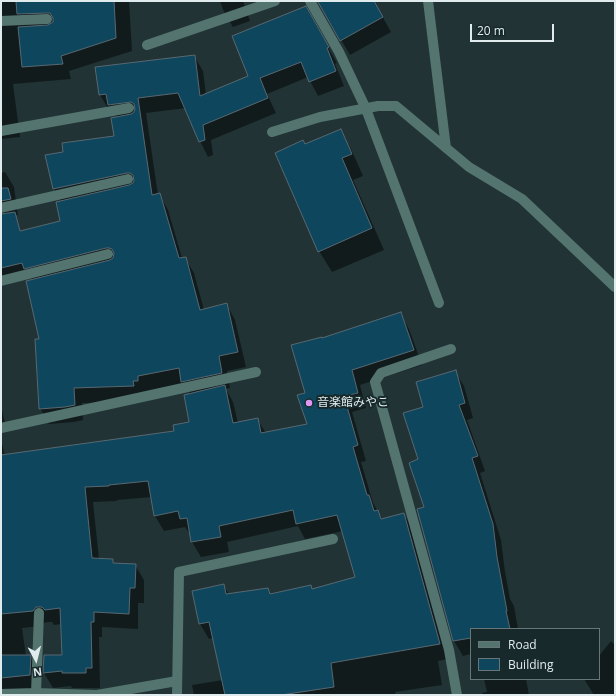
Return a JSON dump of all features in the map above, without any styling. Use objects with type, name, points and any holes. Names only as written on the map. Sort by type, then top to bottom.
[{"type":"street","points":[[147,45],[275,1]]},
{"type":"street","points":[[310,1],[339,52],[366,109],[439,303]]},
{"type":"street","points":[[428,1],[446,148]]},
{"type":"street","points":[[1,21],[47,19]]},
{"type":"street","points":[[272,132],[320,117],[378,106],[396,106],[469,168],[522,199],[615,287]]},
{"type":"street","points":[[1,131],[129,108]]},
{"type":"street","points":[[1,208],[128,179]]},
{"type":"street","points":[[1,281],[108,254]]},
{"type":"street","points":[[451,349],[381,373],[375,382],[449,650],[457,695]]},
{"type":"street","points":[[1,428],[256,372]]},
{"type":"street","points":[[177,695],[179,572],[332,539]]},
{"type":"street","points":[[36,694],[39,613]]},
{"type":"street","points":[[1,694],[96,695],[177,682]]},
{"type":"building","points":[[16,1],[114,1],[116,38],[61,56],[63,64],[22,67],[18,27],[48,25],[53,22],[53,18],[50,13],[17,14]]},
{"type":"building","points":[[374,1],[383,17],[340,41],[318,2]]},
{"type":"building","points":[[306,6],[329,47],[327,48],[336,71],[309,82],[301,62],[260,78],[268,98],[203,125],[205,140],[199,142],[178,93],[138,98],[152,195],[160,193],[179,258],[186,257],[200,310],[227,303],[238,352],[219,356],[222,373],[181,382],[179,368],[138,376],[138,381],[133,381],[134,386],[74,388],[75,405],[39,409],[35,339],[39,339],[26,281],[110,260],[113,258],[114,253],[112,249],[106,248],[24,269],[22,263],[1,268],[1,214],[15,212],[20,231],[60,221],[56,202],[133,183],[133,175],[127,173],[53,189],[45,155],[63,152],[62,143],[114,136],[111,118],[131,114],[135,110],[134,104],[131,102],[108,105],[106,94],[99,95],[95,67],[195,55],[200,96],[248,76],[232,36]]},
{"type":"building","points":[[341,129],[352,154],[342,158],[372,228],[318,252],[275,153],[303,140],[305,144]]},
{"type":"building","points":[[1,188],[8,188],[11,199],[1,201]]},
{"type":"building","points":[[401,312],[414,350],[352,370],[358,393],[344,396],[358,445],[353,447],[367,495],[369,495],[374,511],[378,510],[381,519],[404,513],[440,644],[331,663],[334,687],[281,695],[225,695],[209,622],[199,624],[192,591],[224,584],[226,594],[268,588],[270,594],[311,585],[312,589],[355,577],[337,515],[296,524],[293,510],[219,526],[221,537],[191,542],[187,518],[180,519],[178,511],[154,516],[148,481],[109,486],[85,487],[92,558],[113,559],[113,563],[136,564],[135,588],[130,588],[129,614],[94,612],[94,622],[91,622],[92,668],[86,668],[86,673],[62,673],[62,671],[43,673],[44,655],[62,655],[60,608],[45,610],[42,607],[36,607],[33,611],[1,614],[1,455],[174,431],[173,425],[189,422],[184,395],[225,385],[233,423],[258,418],[261,433],[307,424],[297,395],[305,393],[291,345],[322,338]]},
{"type":"building","points":[[456,370],[465,403],[459,405],[478,456],[472,458],[493,524],[497,557],[510,628],[470,628],[470,638],[453,641],[417,509],[424,507],[409,463],[418,459],[403,413],[423,407],[416,382]]},
{"type":"building","points":[[1,655],[31,655],[30,675],[1,678]]},
{"type":"place","name":"音楽館みやこ","points":[[309,403]]}]
